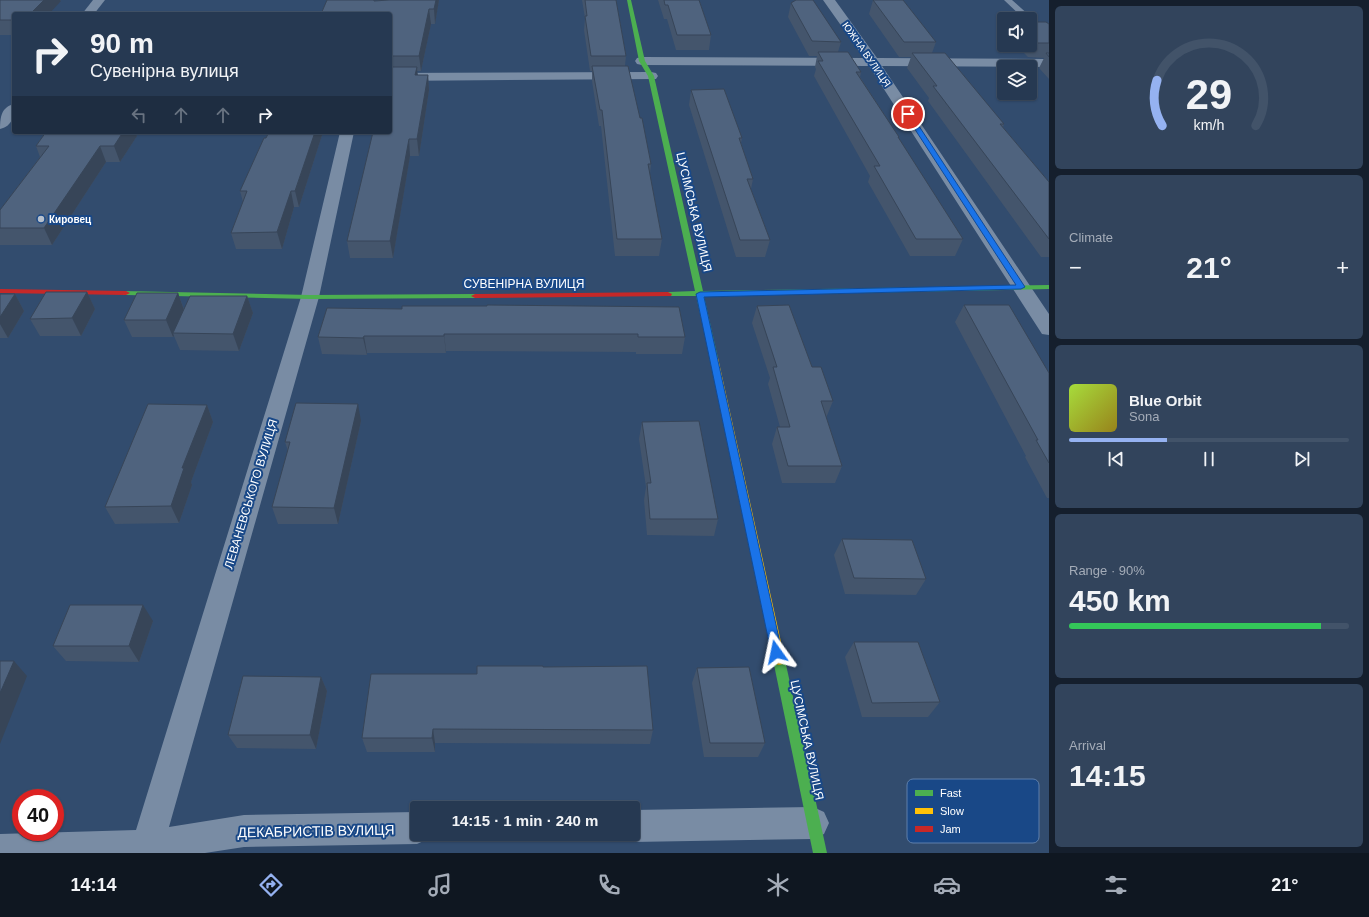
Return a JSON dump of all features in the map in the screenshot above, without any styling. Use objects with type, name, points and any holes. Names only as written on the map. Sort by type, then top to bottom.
[{"type":"street","points":[[90,12],[99,0]]},
{"type":"street","name":"ЦУСІМСЬКА ВУЛИЦЯ","points":[[629,0],[642,61],[651,76],[700,294],[820,853]]},
{"type":"street","name":"ЮЖНА ВУЛИЦЯ","points":[[829,0],[873,62],[1049,328]]},
{"type":"street","points":[[642,61],[1049,63]]},
{"type":"street","points":[[392,77],[651,76]]},
{"type":"street","points":[[0,125],[12,110]]},
{"type":"street","name":"ЛЕВАНЕВСЬКОГО ВУЛИЦЯ","points":[[146,850],[310,297],[347,134]]},
{"type":"street","name":"СУВЕНІРНА ВУЛИЦЯ","points":[[0,291],[310,297],[700,294],[1049,287]]},
{"type":"street","points":[[640,826],[813,823]]},
{"type":"street","name":"ДЕКАБРИСТІВ ВУЛИЦЯ","points":[[0,850],[146,850],[244,831],[410,828]]},
{"type":"lane","points":[[1008,0],[1021,12]]},
{"type":"building","points":[[0,0],[44,0],[32,12],[12,12],[12,20],[0,20]]},
{"type":"building","points":[[327,0],[436,0],[434,9],[429,9],[419,56],[392,56],[392,12],[322,12]]},
{"type":"building","points":[[585,0],[616,0],[626,56],[591,56],[585,16],[587,16]]},
{"type":"building","points":[[664,0],[699,0],[711,35],[677,35],[668,5],[665,5]]},
{"type":"building","points":[[796,0],[813,0],[841,42],[812,41],[791,3]]},
{"type":"building","points":[[873,0],[903,0],[936,42],[904,42]]},
{"type":"building","points":[[1037,22],[1046,22],[1049,24],[1049,43],[1037,43]]},
{"type":"building","points":[[818,52],[848,52],[861,72],[856,72],[963,239],[916,239],[874,166],[880,166],[818,61],[823,61]]},
{"type":"building","points":[[912,53],[945,53],[1004,124],[1000,124],[1049,182],[1049,239],[933,86],[937,86]]},
{"type":"building","points":[[592,66],[628,66],[640,118],[642,118],[651,164],[648,164],[662,239],[617,239],[602,110],[600,110]]},
{"type":"building","points":[[392,67],[417,67],[415,75],[428,75],[417,139],[409,139],[390,241],[347,241],[373,134],[392,134]]},
{"type":"building","points":[[724,89],[742,138],[739,138],[753,179],[747,179],[770,240],[740,240],[691,90]]},
{"type":"building","points":[[45,134],[122,134],[114,146],[100,146],[44,228],[0,228],[0,210],[49,146],[36,146]]},
{"type":"building","points":[[268,134],[314,134],[295,191],[291,191],[277,232],[231,233],[247,191],[240,191],[264,138],[266,138]]},
{"type":"building","points":[[46,292],[87,292],[72,318],[30,319]]},
{"type":"building","points":[[137,293],[178,293],[166,320],[124,320]]},
{"type":"building","points":[[0,294],[15,294],[0,317]]},
{"type":"building","points":[[190,296],[247,296],[233,334],[173,333]]},
{"type":"building","points":[[487,305],[679,307],[685,337],[638,337],[638,334],[444,334],[444,336],[364,336],[363,338],[318,337],[327,308],[402,309],[402,306]]},
{"type":"building","points":[[789,305],[812,367],[821,367],[833,401],[821,401],[842,466],[788,466],[777,427],[790,427],[773,367],[777,367],[757,306]]},
{"type":"building","points":[[964,305],[1009,305],[1049,373],[1049,463],[1036,440],[1038,440]]},
{"type":"building","points":[[296,403],[358,404],[334,508],[272,507],[290,442],[285,442]]},
{"type":"building","points":[[148,404],[207,405],[182,468],[184,468],[171,506],[105,507]]},
{"type":"building","points":[[699,421],[718,519],[650,519],[647,483],[651,483],[642,422]]},
{"type":"building","points":[[842,539],[912,540],[926,579],[854,578]]},
{"type":"building","points":[[70,605],[143,605],[129,646],[53,646]]},
{"type":"building","points":[[854,642],[918,642],[940,702],[872,703]]},
{"type":"building","points":[[0,661],[14,661],[0,693]]},
{"type":"building","points":[[477,666],[647,666],[653,730],[433,729],[432,738],[362,738],[371,674],[477,674]]},
{"type":"building","points":[[749,667],[765,743],[710,743],[697,668]]},
{"type":"building","points":[[243,676],[321,677],[310,735],[228,735]]},
{"type":"traffic: fast","points":[[629,0],[642,61],[651,76],[714,358]]},
{"type":"traffic: fast","points":[[668,294],[1049,287]]},
{"type":"traffic: fast","points":[[126,293],[310,297],[475,296]]},
{"type":"traffic: fast","points":[[779,660],[820,853]]},
{"type":"traffic: slow","points":[[714,358],[779,660]]},
{"type":"traffic: jam","points":[[0,291],[126,293]]},
{"type":"traffic: jam","points":[[475,296],[668,294]]},
{"type":"place","name":"Кировец","points":[[41,219]]},
{"type":"route","points":[[776,652],[700,294],[1021,287],[908,114]]}]
